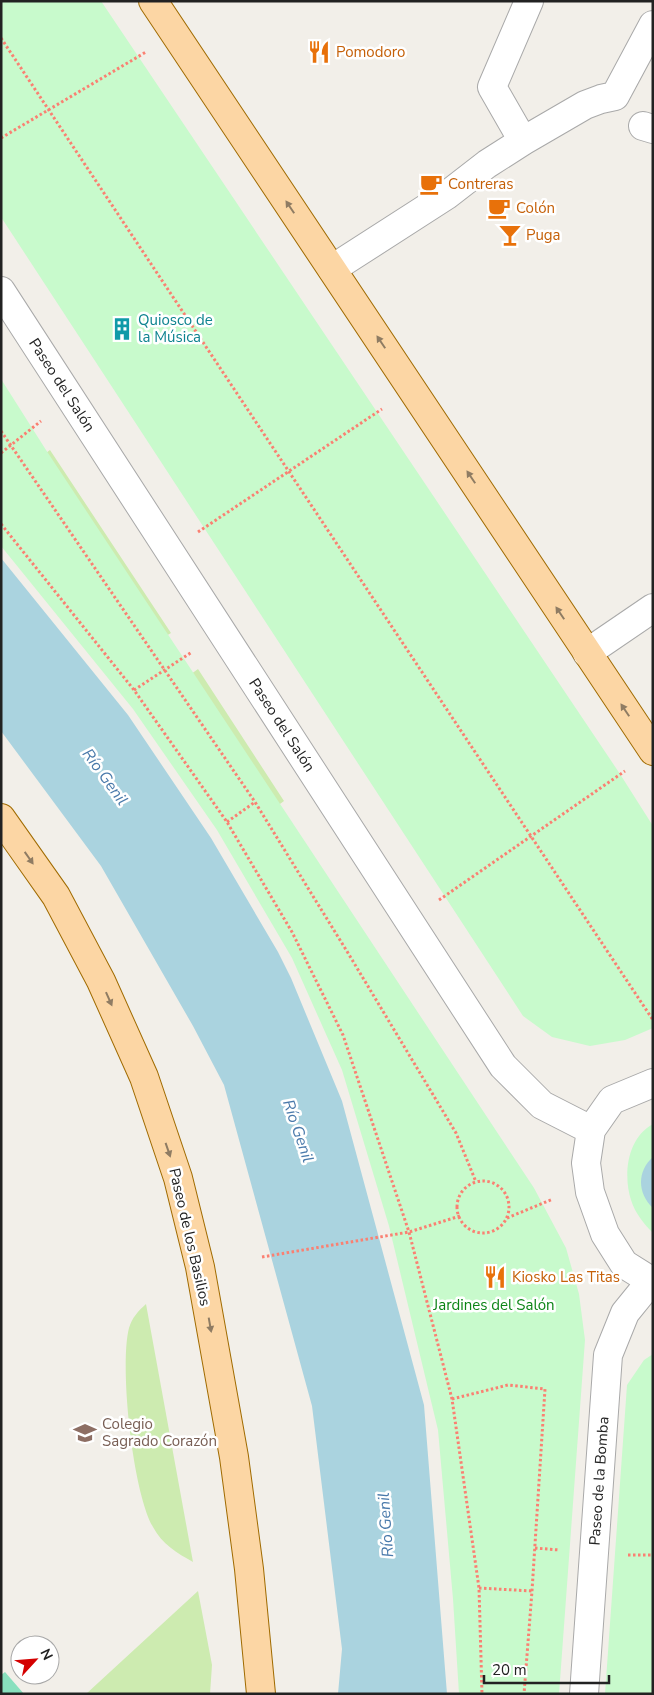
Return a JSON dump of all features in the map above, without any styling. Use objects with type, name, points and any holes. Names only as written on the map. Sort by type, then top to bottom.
[{"type":"main road","points":[[153,1],[653,751]]},
{"type":"main road","name":"Paseo de los Basilios","points":[[1,818],[56,896],[102,981],[144,1077],[178,1178],[200,1267],[234,1457],[249,1569],[261,1694]]},
{"type":"street","points":[[523,141],[492,87],[529,1]]},
{"type":"street","points":[[332,269],[447,196],[487,164],[523,141],[585,104],[614,96],[653,25]]},
{"type":"street","name":"Paseo del Salón","points":[[1,291],[503,1066],[542,1105],[591,1130]]},
{"type":"street","points":[[587,653],[653,608]]},
{"type":"street","points":[[652,1282],[624,1264],[604,1234],[590,1192],[586,1164],[591,1130],[612,1100],[653,1083]]},
{"type":"street","name":"Paseo de la Bomba","points":[[584,1694],[608,1355],[625,1313],[652,1282]]},
{"type":"path","points":[[1,38],[653,1020]]},
{"type":"path","points":[[1,138],[150,49]]},
{"type":"path","points":[[196,534],[387,406]]},
{"type":"path","points":[[1,453],[41,421]]},
{"type":"path","points":[[1,431],[255,802],[348,953],[450,1125],[476,1182]]},
{"type":"path","points":[[1,524],[134,690],[227,822],[292,932],[343,1035],[409,1232],[452,1399],[479,1588],[482,1694]]},
{"type":"path","points":[[134,690],[194,650]]},
{"type":"path","points":[[435,904],[628,770]]},
{"type":"path","points":[[227,822],[255,802]]},
{"type":"path","points":[[507,1218],[509,1201],[500,1187],[493,1183],[476,1182],[468,1186],[459,1200],[458,1208],[464,1224],[471,1229],[487,1232],[495,1230],[507,1218],[553,1199]]},
{"type":"path","points":[[262,1257],[409,1232],[460,1216]]},
{"type":"path","points":[[452,1399],[508,1385],[545,1388],[524,1694]]},
{"type":"path","points":[[535,1548],[567,1551]]},
{"type":"path","points":[[479,1588],[532,1591]]},
{"type":"green space","points":[[1,1],[101,1],[620,774],[653,826],[653,1028],[625,1040],[590,1046],[552,1037],[523,1016],[1,217]]},
{"type":"green space","name":"Jardines del Salón","points":[[1,379],[534,1188],[566,1248],[579,1294],[585,1340],[559,1694],[459,1694],[453,1599],[438,1430],[389,1226],[342,1070],[292,958],[217,830],[133,709],[1,546]]},
{"type":"green space","points":[[50,450],[171,633],[156,642],[31,464]]},
{"type":"green space","points":[[198,669],[284,801],[269,812],[183,680]]},
{"type":"green space","points":[[653,1124],[653,1233],[635,1209],[627,1180],[629,1158],[637,1138]]},
{"type":"green space","points":[[146,1304],[193,1562],[165,1543],[157,1533],[146,1510],[139,1487],[127,1399],[126,1346],[132,1321]]},
{"type":"green space","points":[[653,1354],[653,1694],[605,1694],[627,1385],[644,1360]]},
{"type":"green space","points":[[198,1591],[212,1665],[210,1694],[86,1694]]},
{"type":"green space","points":[[5,1672],[10,1678],[10,1685],[16,1685],[24,1694],[1,1694],[1,1675]]},
{"type":"water","name":"Río Genil","points":[[1,558],[128,715],[211,838],[278,952],[291,978],[342,1101],[424,1405],[447,1694],[338,1694],[342,1649],[312,1406],[224,1085],[193,1026],[101,866],[1,731]]},
{"type":"water","points":[[653,1157],[653,1208],[644,1196],[641,1182],[644,1169]]},
{"type":"place","name":"Pomodoro","points":[[319,52]]},
{"type":"place","name":"Contreras","points":[[431,184]]},
{"type":"place","name":"Colón","points":[[499,208]]},
{"type":"place","name":"Puga","points":[[510,235]]},
{"type":"place","name":"Quiosco de la Música","points":[[122,329]]},
{"type":"place","name":"Kiosko Las Titas","points":[[495,1277]]},
{"type":"place","name":"Colegio Sagrado Corazón","points":[[85,1433]]}]
